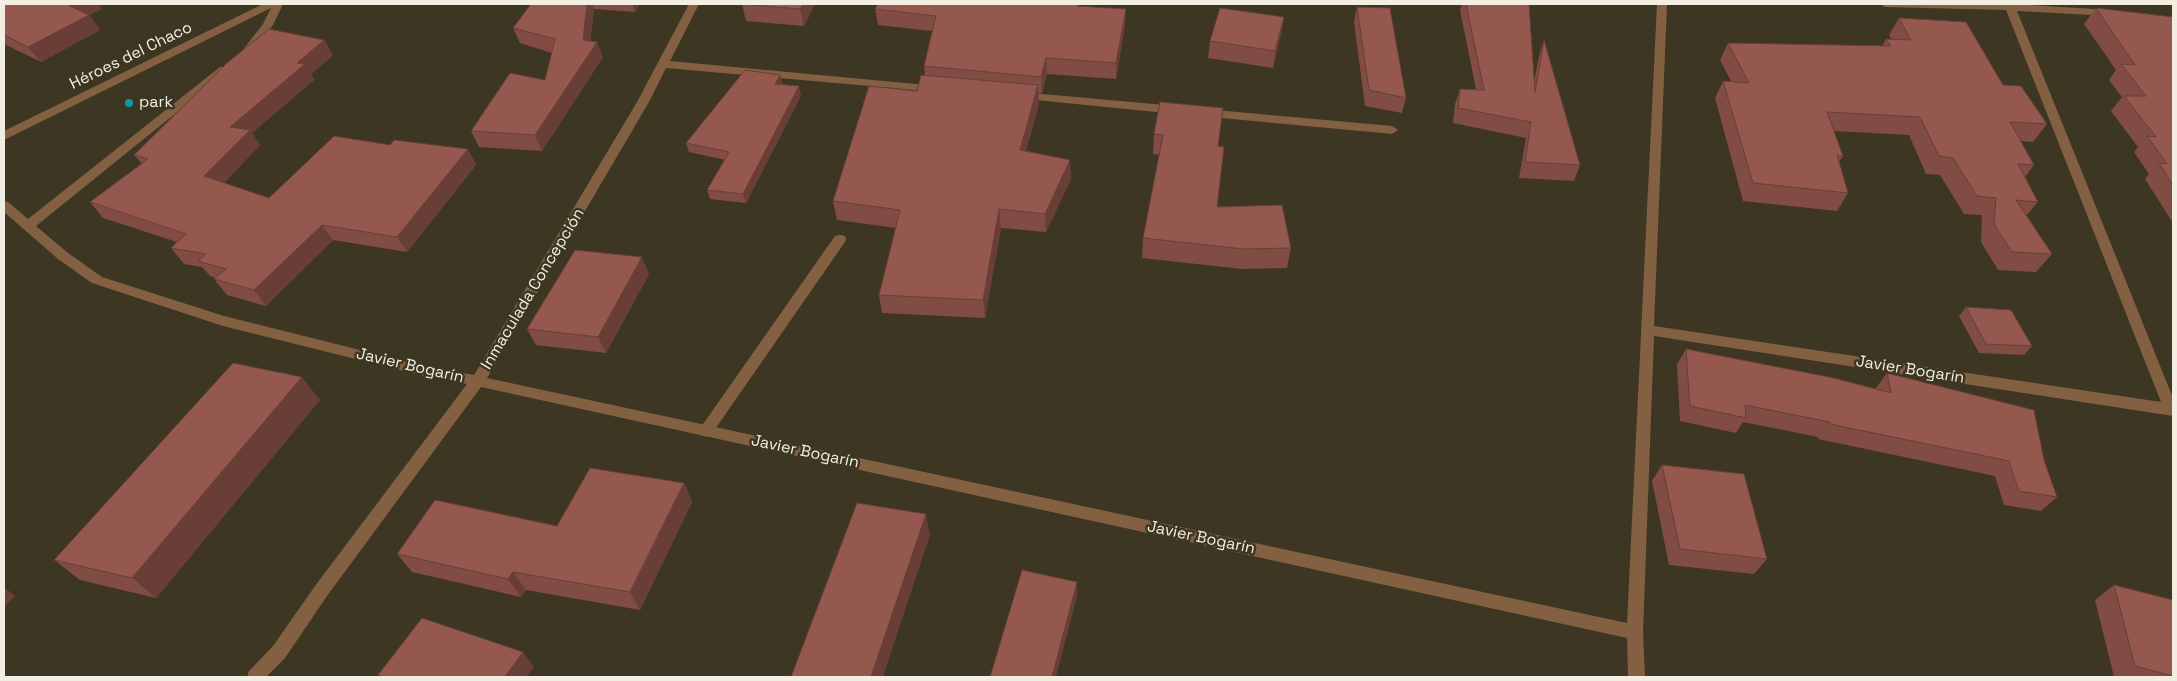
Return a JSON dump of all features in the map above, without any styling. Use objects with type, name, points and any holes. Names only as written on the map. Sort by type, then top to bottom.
[{"type":"street","name":"Héroes del Chaco","points":[[4,136],[272,4]]},
{"type":"street","points":[[28,226],[248,50],[268,25],[278,4]]},
{"type":"street","name":"Inmaculada Concepción","points":[[256,677],[280,652],[321,591],[478,381],[644,102],[694,4]]},
{"type":"street","points":[[1636,677],[1635,632],[1662,4]]},
{"type":"street","points":[[1885,4],[2010,5],[2125,14]]},
{"type":"street","points":[[2010,5],[2172,410]]},
{"type":"street","points":[[663,64],[949,90]]},
{"type":"street","points":[[1008,95],[1392,130]]},
{"type":"street","name":"Javier Bogarín","points":[[4,205],[63,256],[97,280],[223,321],[420,370],[1635,632]]},
{"type":"street","points":[[706,431],[840,239]]},
{"type":"street","name":"Javier Bogarín","points":[[1647,330],[2172,410]]},
{"type":"building","points":[[4,4],[71,4],[68,5],[89,15],[28,47],[4,35]]},
{"type":"building","points":[[531,4],[587,4],[583,40],[597,42],[535,135],[471,131],[510,73],[545,80],[555,39],[513,28]]},
{"type":"building","points":[[742,4],[803,4],[800,9]]},
{"type":"building","points":[[878,4],[1077,4],[1077,6],[1126,9],[1116,63],[1046,58],[1041,77],[924,66],[936,16],[875,9]]},
{"type":"building","points":[[1466,4],[1529,4],[1535,92],[1544,40],[1580,165],[1525,162],[1531,122],[1458,108],[1460,89],[1484,90]]},
{"type":"building","points":[[1357,7],[1390,8],[1406,98],[1369,90]]},
{"type":"building","points":[[1220,8],[1284,17],[1275,51],[1210,41]]},
{"type":"building","points":[[2096,8],[2173,17],[2173,185],[2159,163],[2167,164],[2147,136],[2156,137],[2124,96],[2146,96],[2121,64],[2135,65]]},
{"type":"building","points":[[1899,18],[1966,22],[2003,85],[2021,86],[2047,124],[2010,122],[2034,165],[2018,164],[2038,202],[2016,200],[2052,254],[2012,252],[1994,224],[1996,198],[1977,196],[1953,158],[1939,156],[1920,117],[1827,112],[1843,156],[1837,155],[1848,193],[1753,183],[1723,81],[1749,83],[1728,43],[1891,46],[1886,39],[1911,40]]},
{"type":"building","points":[[269,29],[324,40],[297,63],[305,64],[230,127],[250,130],[204,176],[269,198],[334,136],[390,145],[394,140],[468,149],[397,237],[322,225],[254,290],[214,279],[226,269],[198,261],[206,254],[171,248],[186,234],[90,202],[148,159],[134,155],[227,63]]},
{"type":"building","points":[[745,70],[780,75],[775,84],[799,86],[743,194],[707,190],[729,152],[686,143]]},
{"type":"building","points":[[921,75],[1038,85],[1020,150],[1070,160],[1045,214],[999,209],[983,300],[879,295],[900,210],[833,201],[869,86],[917,91]]},
{"type":"building","points":[[1160,102],[1223,108],[1218,146],[1224,147],[1217,207],[1282,205],[1291,248],[1244,249],[1143,238],[1163,135],[1154,134]]},
{"type":"building","points":[[575,250],[642,257],[598,337],[527,329]]},
{"type":"building","points":[[1966,307],[2011,310],[2032,346],[1986,344]]},
{"type":"building","points":[[1686,349],[1834,378],[1891,393],[1887,373],[2034,410],[2044,460],[2057,497],[2019,491],[2009,461],[1745,405],[1746,418],[1690,406]]},
{"type":"building","points":[[233,363],[302,377],[132,578],[54,560]]},
{"type":"building","points":[[1662,465],[1744,474],[1767,559],[1680,549]]},
{"type":"building","points":[[590,468],[684,483],[630,592],[513,572],[508,579],[397,554],[435,500],[557,526]]},
{"type":"building","points":[[857,503],[926,514],[871,677],[791,677]]},
{"type":"building","points":[[1022,570],[1077,582],[1052,677],[990,677]]},
{"type":"building","points":[[2114,585],[2173,600],[2173,676],[2135,666]]},
{"type":"building","points":[[422,618],[523,652],[505,677],[384,677],[378,675]]},
{"type":"place","name":"park","points":[[129,103]]}]
